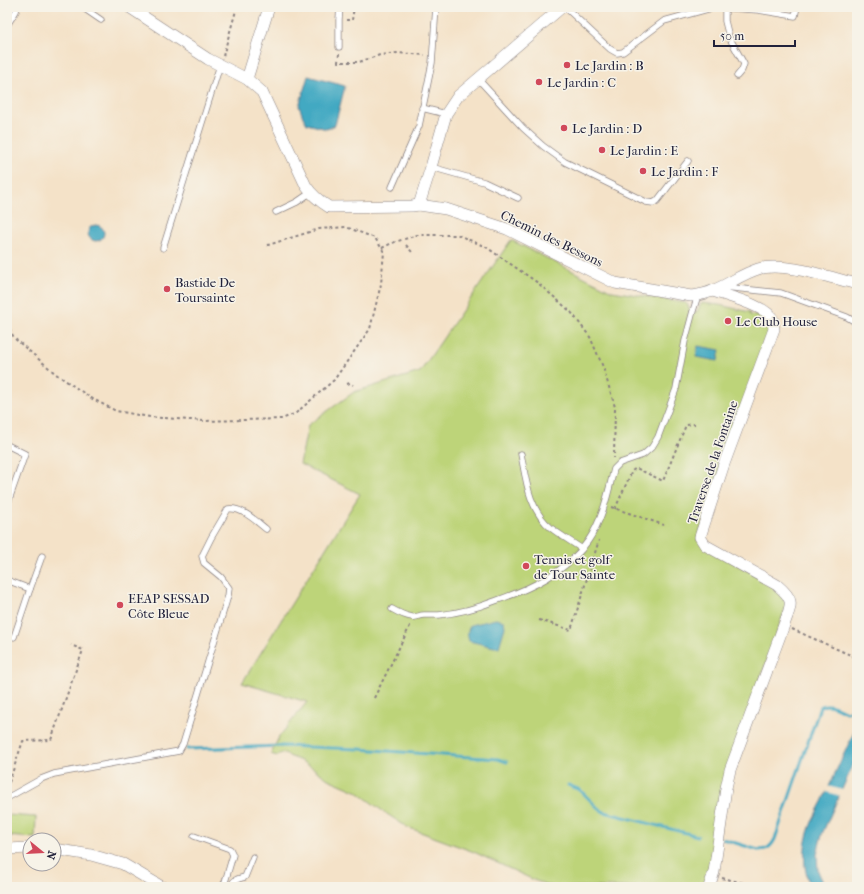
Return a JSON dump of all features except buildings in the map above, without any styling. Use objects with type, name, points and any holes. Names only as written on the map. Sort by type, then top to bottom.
[{"type":"street","name":"Chemin des Bessons","points":[[129,7],[208,59],[247,79],[262,92],[310,193],[318,201],[329,206],[419,205],[446,209],[507,229],[615,283],[691,296],[717,289],[743,274],[760,268],[775,267],[798,269],[857,284]]},
{"type":"street","points":[[247,79],[269,7]]},
{"type":"street","points":[[419,205],[446,114],[458,96],[563,7]]},
{"type":"street","name":"Traverse de la Fontaine","points":[[709,887],[714,872],[730,770],[784,625],[790,604],[790,597],[777,585],[705,545],[700,537],[724,464],[774,329],[772,319],[766,311],[717,289]]},
{"type":"street","points":[[7,849],[22,848]]},
{"type":"street","points":[[62,850],[91,855],[123,864],[162,887]]},
{"type":"lane","points":[[7,25],[17,7]]},
{"type":"lane","points":[[82,7],[101,20]]},
{"type":"lane","points":[[339,47],[340,7]]},
{"type":"lane","points":[[392,187],[419,126],[432,63],[436,7]]},
{"type":"lane","points":[[563,7],[610,49],[617,53],[623,52],[664,21],[716,7],[758,10],[795,16],[797,7]]},
{"type":"lane","points":[[725,7],[725,21],[729,37],[744,64],[742,70],[737,76]]},
{"type":"lane","points":[[163,248],[220,65]]},
{"type":"lane","points":[[478,79],[523,128],[543,146],[565,162],[646,202],[653,203],[657,201],[688,161]]},
{"type":"lane","points":[[422,108],[446,114]]},
{"type":"lane","points":[[431,167],[484,182],[518,198]]},
{"type":"lane","points":[[276,212],[297,202],[310,193]]},
{"type":"lane","points":[[717,289],[781,293],[847,317],[857,323]]},
{"type":"lane","points":[[392,610],[414,618],[421,615],[439,615],[476,608],[544,580],[576,556],[588,541],[599,521],[614,469],[620,463],[643,455],[652,447],[658,437],[676,389],[685,341],[698,295]]},
{"type":"lane","points":[[7,445],[25,454],[7,505]]},
{"type":"lane","points":[[521,454],[530,496],[538,514],[550,527],[582,549]]},
{"type":"lane","points":[[7,798],[41,779],[54,774],[179,751],[183,744],[228,596],[228,588],[221,577],[204,563],[202,556],[228,509],[233,508],[248,516],[266,529]]},
{"type":"lane","points":[[14,637],[42,556]]},
{"type":"lane","points":[[7,580],[30,589]]},
{"type":"lane","points":[[194,836],[230,849],[233,855],[222,887]]},
{"type":"lane","points":[[230,887],[237,879],[245,877],[253,857]]},
{"type":"path","points":[[220,65],[237,7]]},
{"type":"path","points":[[339,20],[352,20],[354,7]]},
{"type":"path","points":[[339,47],[338,62],[359,62],[380,55],[398,53],[432,55]]},
{"type":"path","points":[[7,323],[14,338],[56,374],[91,398],[116,411],[150,417],[204,421],[282,418],[296,413],[334,380],[370,329],[381,284],[384,252],[375,238],[346,227],[319,229],[265,246]]},
{"type":"path","points":[[382,248],[392,243],[417,235],[458,236],[486,247],[538,283],[571,312],[590,337],[603,367],[615,407],[614,469]]},
{"type":"path","points":[[406,245],[412,252]]},
{"type":"path","points":[[347,384],[350,383],[353,385]]},
{"type":"path","points":[[615,509],[632,471],[636,468],[663,481],[686,425],[695,424]]},
{"type":"path","points":[[604,504],[664,525]]},
{"type":"path","points":[[539,620],[571,630],[600,536]]},
{"type":"path","points":[[374,698],[414,618]]},
{"type":"path","points":[[784,625],[857,658]]},
{"type":"path","points":[[7,788],[23,741],[51,740],[82,650],[71,645]]},
{"type":"path","points":[[713,876],[761,887]]},
{"type":"green space","name":"Tennis et golf de Tour Sainte","points":[[511,240],[612,291],[686,303],[689,309],[697,312],[702,303],[750,312],[750,315],[757,316],[760,312],[769,320],[772,329],[731,439],[726,442],[719,459],[722,465],[697,540],[774,586],[787,604],[728,770],[714,867],[706,887],[554,887],[536,881],[474,852],[407,827],[356,791],[328,779],[301,761],[282,753],[277,756],[271,754],[279,737],[307,702],[242,683],[360,494],[300,464],[308,425],[354,392],[420,372]]},
{"type":"green space","points":[[7,815],[36,817],[35,832],[22,832],[22,837],[7,836]]},
{"type":"water","points":[[308,76],[345,86],[335,125],[327,129],[307,124],[299,106]]},
{"type":"water","points":[[93,225],[99,225],[104,230],[102,239],[99,241],[93,241],[88,236],[88,230]]},
{"type":"water","points":[[698,346],[720,350],[718,361],[696,357]]},
{"type":"water","points":[[496,619],[504,621],[505,627],[499,647],[469,641],[468,633],[471,625]]},
{"type":"water","points":[[857,726],[857,756],[822,834],[817,854],[818,871],[825,887],[811,887],[806,873],[804,857],[810,827]]},
{"type":"pier","points":[[827,786],[843,790],[841,796],[826,792]]},
{"type":"waterway","points":[[723,839],[758,850],[766,849],[772,844],[820,707],[830,705],[846,712],[854,710],[857,704]]},
{"type":"waterway","points":[[187,749],[283,746],[359,749],[498,759],[507,762]]},
{"type":"waterway","points":[[568,785],[580,790],[604,812],[698,836]]},
{"type":"place","name":"Le Jardin : B","points":[[567,65]]},
{"type":"place","name":"Le Jardin : C","points":[[539,82]]},
{"type":"place","name":"Le Jardin : D","points":[[564,128]]},
{"type":"place","name":"Le Jardin : E","points":[[602,150]]},
{"type":"place","name":"Le Jardin : F","points":[[643,171]]},
{"type":"place","name":"Bastide De Toursainte","points":[[167,289]]},
{"type":"place","name":"Le Club House","points":[[728,321]]},
{"type":"place","name":"Tennis et golf de Tour Sainte","points":[[526,566]]},
{"type":"place","name":"EEAP SESSAD Côte Bleue","points":[[120,605]]}]
